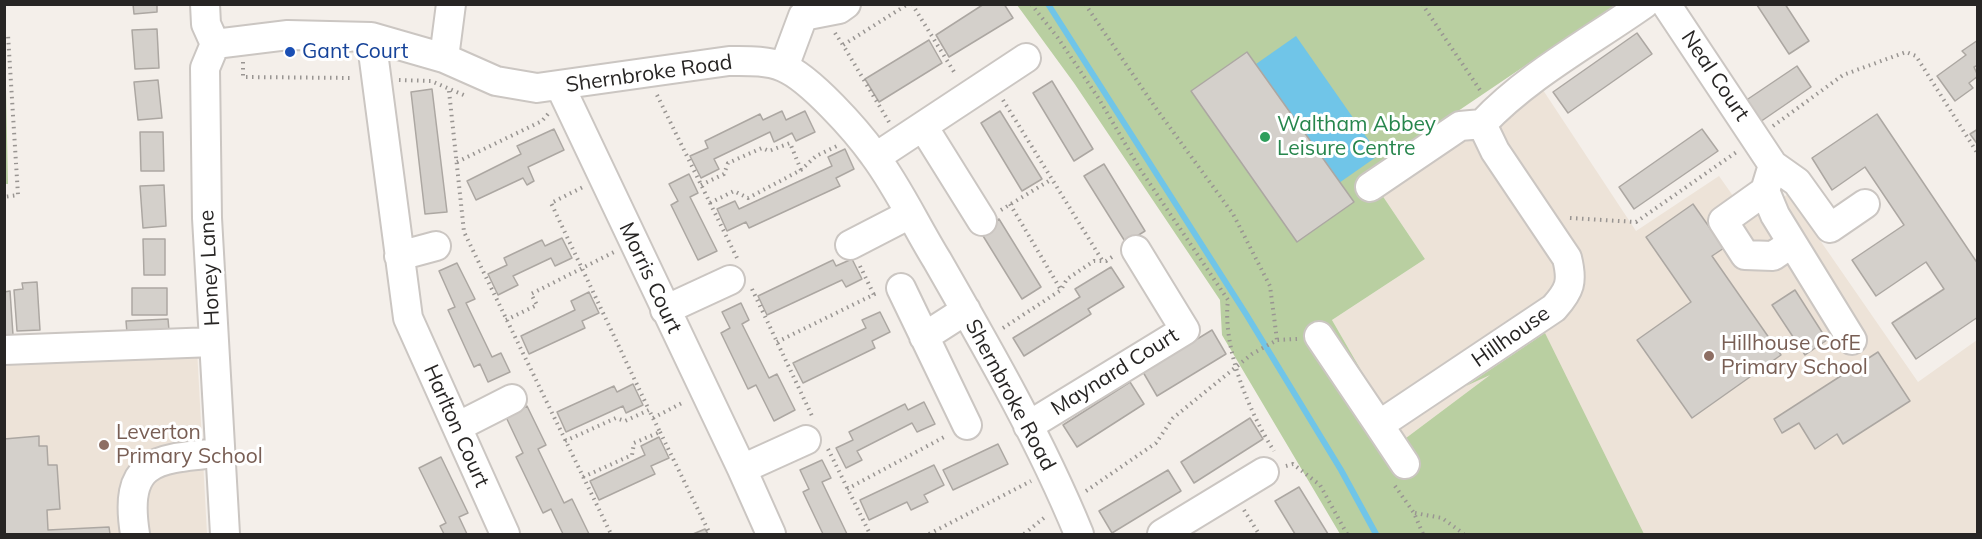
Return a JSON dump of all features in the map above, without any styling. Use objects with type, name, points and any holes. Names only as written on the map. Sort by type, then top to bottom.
[{"type":"street","points":[[205,4],[206,24],[215,44]]},
{"type":"street","points":[[444,58],[451,4]]},
{"type":"street","points":[[784,67],[803,16],[839,9],[846,4]]},
{"type":"street","points":[[1370,187],[1460,126],[1488,117],[1644,4]]},
{"type":"street","name":"Neal Court","points":[[1666,4],[1764,161]]},
{"type":"street","name":"Shernbroke Road","points":[[215,44],[288,35],[371,37],[444,58],[496,81],[537,88],[555,99],[646,73],[729,61],[755,61],[784,67],[823,97],[868,146],[966,310],[1028,426],[1057,509],[1079,534]]},
{"type":"street","points":[[371,37],[399,256],[436,246]]},
{"type":"street","name":"Honey Lane","points":[[215,44],[205,68],[207,218],[225,534]]},
{"type":"street","points":[[868,146],[912,134],[1026,58]]},
{"type":"street","name":"Morris Court","points":[[555,99],[603,177],[771,534]]},
{"type":"street","name":"Hillhouse","points":[[1379,425],[1554,309],[1566,295],[1572,276],[1567,258],[1495,152],[1488,117]]},
{"type":"street","points":[[912,134],[982,221]]},
{"type":"street","points":[[1764,161],[1797,182],[1830,228],[1865,204]]},
{"type":"street","points":[[1764,161],[1775,215],[1852,340]]},
{"type":"street","points":[[1764,161],[1723,221],[1745,255],[1773,256],[1792,243]]},
{"type":"street","points":[[850,245],[910,214]]},
{"type":"street","name":"Maynard Court","points":[[1028,426],[1185,330],[1136,250]]},
{"type":"street","name":"Harlton Court","points":[[399,256],[408,318],[505,534]]},
{"type":"street","points":[[665,310],[739,275]]},
{"type":"street","points":[[892,290],[924,337],[967,425]]},
{"type":"street","points":[[924,337],[966,310]]},
{"type":"street","points":[[1319,336],[1405,464]]},
{"type":"street","points":[[4,350],[213,342]]},
{"type":"street","points":[[457,427],[512,399]]},
{"type":"street","points":[[742,469],[816,436]]},
{"type":"street","points":[[135,534],[132,515],[133,487],[147,467],[162,459],[219,453]]},
{"type":"street","points":[[1162,534],[1264,472]]},
{"type":"path","points":[[912,134],[843,45],[910,4],[1052,179],[1102,261]]},
{"type":"path","points":[[1031,4],[1064,46],[1140,169],[1228,300],[1226,312],[1235,366],[1265,436],[1284,466],[1293,464],[1320,485],[1347,534]]},
{"type":"path","points":[[1024,534],[1057,509],[1156,443],[1173,418],[1224,378],[1235,366],[1277,340],[1270,286],[1233,214],[1084,4]]},
{"type":"path","points":[[1422,4],[1488,117]]},
{"type":"path","points":[[4,35],[8,35],[18,195],[4,197]]},
{"type":"path","points":[[1543,223],[1554,218],[1636,222],[1764,161],[1843,75],[1906,52],[1916,56],[1977,154]]},
{"type":"path","points":[[646,73],[710,203],[739,275],[777,342],[816,436],[848,489],[870,534]]},
{"type":"path","points":[[449,91],[464,232],[611,534]]},
{"type":"path","points":[[457,162],[542,121],[555,99]]},
{"type":"path","points":[[701,185],[724,174],[728,163],[762,148],[769,152],[790,143],[801,170]]},
{"type":"path","points":[[710,203],[734,191],[748,198],[801,170],[816,156],[868,146]]},
{"type":"path","points":[[603,177],[551,203],[710,534]]},
{"type":"path","points":[[982,221],[1052,179]]},
{"type":"path","points":[[1010,204],[1061,290]]},
{"type":"path","points":[[506,320],[537,305],[531,294],[633,243]]},
{"type":"path","points":[[850,245],[874,295]]},
{"type":"path","points":[[1008,336],[1003,327],[1061,290],[1067,279],[1094,261],[1102,261],[1132,245],[1136,250]]},
{"type":"path","points":[[777,342],[874,295],[892,290]]},
{"type":"path","points":[[653,418],[705,392]]},
{"type":"path","points":[[565,441],[616,418],[625,421],[649,410]]},
{"type":"path","points":[[848,489],[967,425]]},
{"type":"path","points":[[583,477],[632,455],[634,443],[660,432]]},
{"type":"path","points":[[929,534],[1031,481]]},
{"type":"path","points":[[1414,513],[1442,518],[1464,534]]},
{"type":"shaded area","name":"Hillhouse CofE Primary School","points":[[1543,90],[1636,231],[1719,176],[1750,220],[1788,194],[1918,382],[1977,340],[1977,534],[1591,534],[1494,372],[1402,441],[1332,320],[1425,259],[1380,192]]},
{"type":"shaded area","name":"Leverton Primary School","points":[[197,349],[207,534],[5,534],[4,356]]},
{"type":"green space","points":[[1017,5],[1615,5],[1384,161],[1380,192],[1425,259],[1332,320],[1402,441],[1490,375],[1466,386],[1545,333],[1644,534],[1340,534],[1222,335],[1220,300],[1074,83]]},
{"type":"green space","points":[[5,41],[8,184],[4,184]]},
{"type":"water","points":[[1296,36],[1379,155],[1339,183],[1256,64]]},
{"type":"building","points":[[133,4],[157,4],[157,12],[134,14]]},
{"type":"building","points":[[984,4],[1004,4],[1013,18],[949,57],[936,35]]},
{"type":"building","points":[[1785,4],[1809,41],[1789,54],[1757,5]]},
{"type":"building","points":[[157,29],[159,68],[135,69],[132,30]]},
{"type":"building","points":[[1637,33],[1652,54],[1568,113],[1553,92]]},
{"type":"building","points":[[929,40],[942,63],[879,102],[865,79]]},
{"type":"building","points":[[1978,40],[1978,65],[1974,67],[1978,76],[1969,83],[1973,88],[1955,101],[1937,76],[1966,55],[1962,51]]},
{"type":"building","name":"Waltham Abbey Leisure Centre","points":[[1247,52],[1354,202],[1297,242],[1191,91]]},
{"type":"building","points":[[1797,66],[1811,87],[1760,122],[1745,101]]},
{"type":"building","points":[[158,80],[162,118],[138,120],[134,82]]},
{"type":"building","points":[[1052,81],[1093,149],[1074,161],[1033,93]]},
{"type":"building","points":[[432,89],[447,212],[425,214],[411,92]]},
{"type":"building","points":[[782,111],[786,120],[805,111],[815,132],[796,141],[792,133],[774,142],[770,132],[714,159],[719,169],[701,178],[690,156],[708,148],[705,141],[760,114],[763,120]]},
{"type":"building","points":[[1000,111],[1042,179],[1022,191],[981,123]]},
{"type":"building","points":[[1877,114],[1978,264],[1978,317],[1916,359],[1892,323],[1944,289],[1926,262],[1876,296],[1852,260],[1904,225],[1865,167],[1832,190],[1812,158]]},
{"type":"building","points":[[554,129],[564,150],[528,167],[534,181],[527,185],[523,178],[476,200],[467,181],[521,154],[517,146]]},
{"type":"building","points":[[1702,129],[1718,151],[1634,209],[1619,187]]},
{"type":"building","points":[[1978,129],[1978,145],[1970,134]]},
{"type":"building","points":[[140,132],[163,132],[164,171],[141,171]]},
{"type":"building","points":[[845,149],[854,169],[836,178],[840,186],[749,228],[746,222],[727,231],[717,209],[735,201],[739,209],[832,166],[828,157]]},
{"type":"building","points":[[1104,164],[1145,231],[1126,243],[1084,176]]},
{"type":"building","points":[[689,174],[698,193],[690,197],[717,251],[698,260],[671,205],[678,201],[669,184]]},
{"type":"building","points":[[164,185],[166,226],[143,228],[140,186]]},
{"type":"building","points":[[1693,204],[1724,248],[1712,256],[1781,355],[1692,418],[1637,340],[1691,302],[1646,237]]},
{"type":"building","points":[[999,219],[1041,287],[1022,299],[980,231]]},
{"type":"building","points":[[562,238],[572,258],[555,266],[551,258],[513,276],[518,285],[498,295],[488,274],[507,265],[504,258],[542,240],[545,246]]},
{"type":"building","points":[[143,239],[165,239],[165,275],[144,275]]},
{"type":"building","points":[[852,259],[862,279],[846,287],[842,280],[767,315],[758,296],[833,260],[836,266]]},
{"type":"building","points":[[457,263],[475,299],[466,303],[492,357],[501,353],[510,372],[488,382],[480,364],[474,367],[448,310],[455,307],[439,271]]},
{"type":"building","points":[[1111,267],[1124,287],[1088,309],[1091,314],[1024,356],[1013,338],[1080,297],[1075,289]]},
{"type":"building","points":[[37,282],[40,330],[17,331],[14,290],[23,289],[22,283]]},
{"type":"building","points":[[132,288],[167,288],[167,315],[132,315]]},
{"type":"building","points":[[1795,290],[1827,340],[1805,355],[1772,305]]},
{"type":"building","points":[[10,291],[13,335],[4,335],[4,292]]},
{"type":"building","points":[[589,292],[599,313],[582,321],[585,328],[529,354],[521,336],[575,310],[571,301]]},
{"type":"building","points":[[741,303],[749,320],[742,324],[769,378],[777,374],[795,410],[774,421],[756,385],[748,389],[721,333],[730,328],[722,312]]},
{"type":"building","points":[[880,312],[890,332],[872,341],[875,348],[803,383],[793,363],[866,328],[862,320]]},
{"type":"building","points":[[168,319],[170,342],[128,345],[126,321]]},
{"type":"building","points":[[1212,330],[1226,354],[1157,396],[1143,372]]},
{"type":"building","points":[[1878,352],[1910,401],[1843,444],[1837,434],[1815,449],[1799,423],[1782,433],[1774,419]]},
{"type":"building","points":[[1130,382],[1144,404],[1077,447],[1063,425]]},
{"type":"building","points":[[633,384],[643,405],[626,413],[623,406],[566,432],[557,412],[614,386],[617,392]]},
{"type":"building","points":[[924,402],[935,424],[917,432],[912,423],[857,451],[862,460],[846,468],[836,448],[853,440],[849,432],[905,404],[908,410]]},
{"type":"building","points":[[527,406],[546,445],[538,449],[564,503],[572,499],[589,534],[563,534],[551,509],[543,513],[516,457],[523,453],[506,417]]},
{"type":"building","points":[[1250,418],[1263,439],[1194,483],[1181,462]]},
{"type":"building","name":"Leverton Primary School","points":[[39,436],[39,446],[47,446],[48,465],[57,465],[60,509],[47,510],[48,530],[109,527],[110,534],[4,534],[4,439]]},
{"type":"building","points":[[659,437],[669,458],[651,466],[655,474],[599,500],[590,481],[645,455],[641,446]]},
{"type":"building","points":[[998,444],[1008,464],[953,490],[943,470]]},
{"type":"building","points":[[441,457],[468,513],[459,517],[467,534],[444,534],[440,526],[446,523],[419,468]]},
{"type":"building","points":[[822,460],[831,478],[822,482],[847,534],[823,534],[803,492],[809,489],[800,470]]},
{"type":"building","points":[[934,465],[944,485],[924,495],[928,502],[911,510],[907,502],[869,520],[860,500]]},
{"type":"building","points":[[1168,470],[1181,491],[1112,533],[1099,511]]},
{"type":"building","points":[[1299,487],[1328,534],[1295,534],[1275,501]]},
{"type":"building","points":[[705,529],[708,534],[693,534]]},
{"type":"waterway","points":[[1048,4],[1246,314],[1341,470],[1376,534]]},
{"type":"place","name":"Gant Court","points":[[290,52]]},
{"type":"place","name":"Waltham Abbey Leisure Centre","points":[[1265,137]]},
{"type":"place","name":"Hillhouse CofE Primary School","points":[[1709,356]]},
{"type":"place","name":"Leverton Primary School","points":[[104,445]]}]
